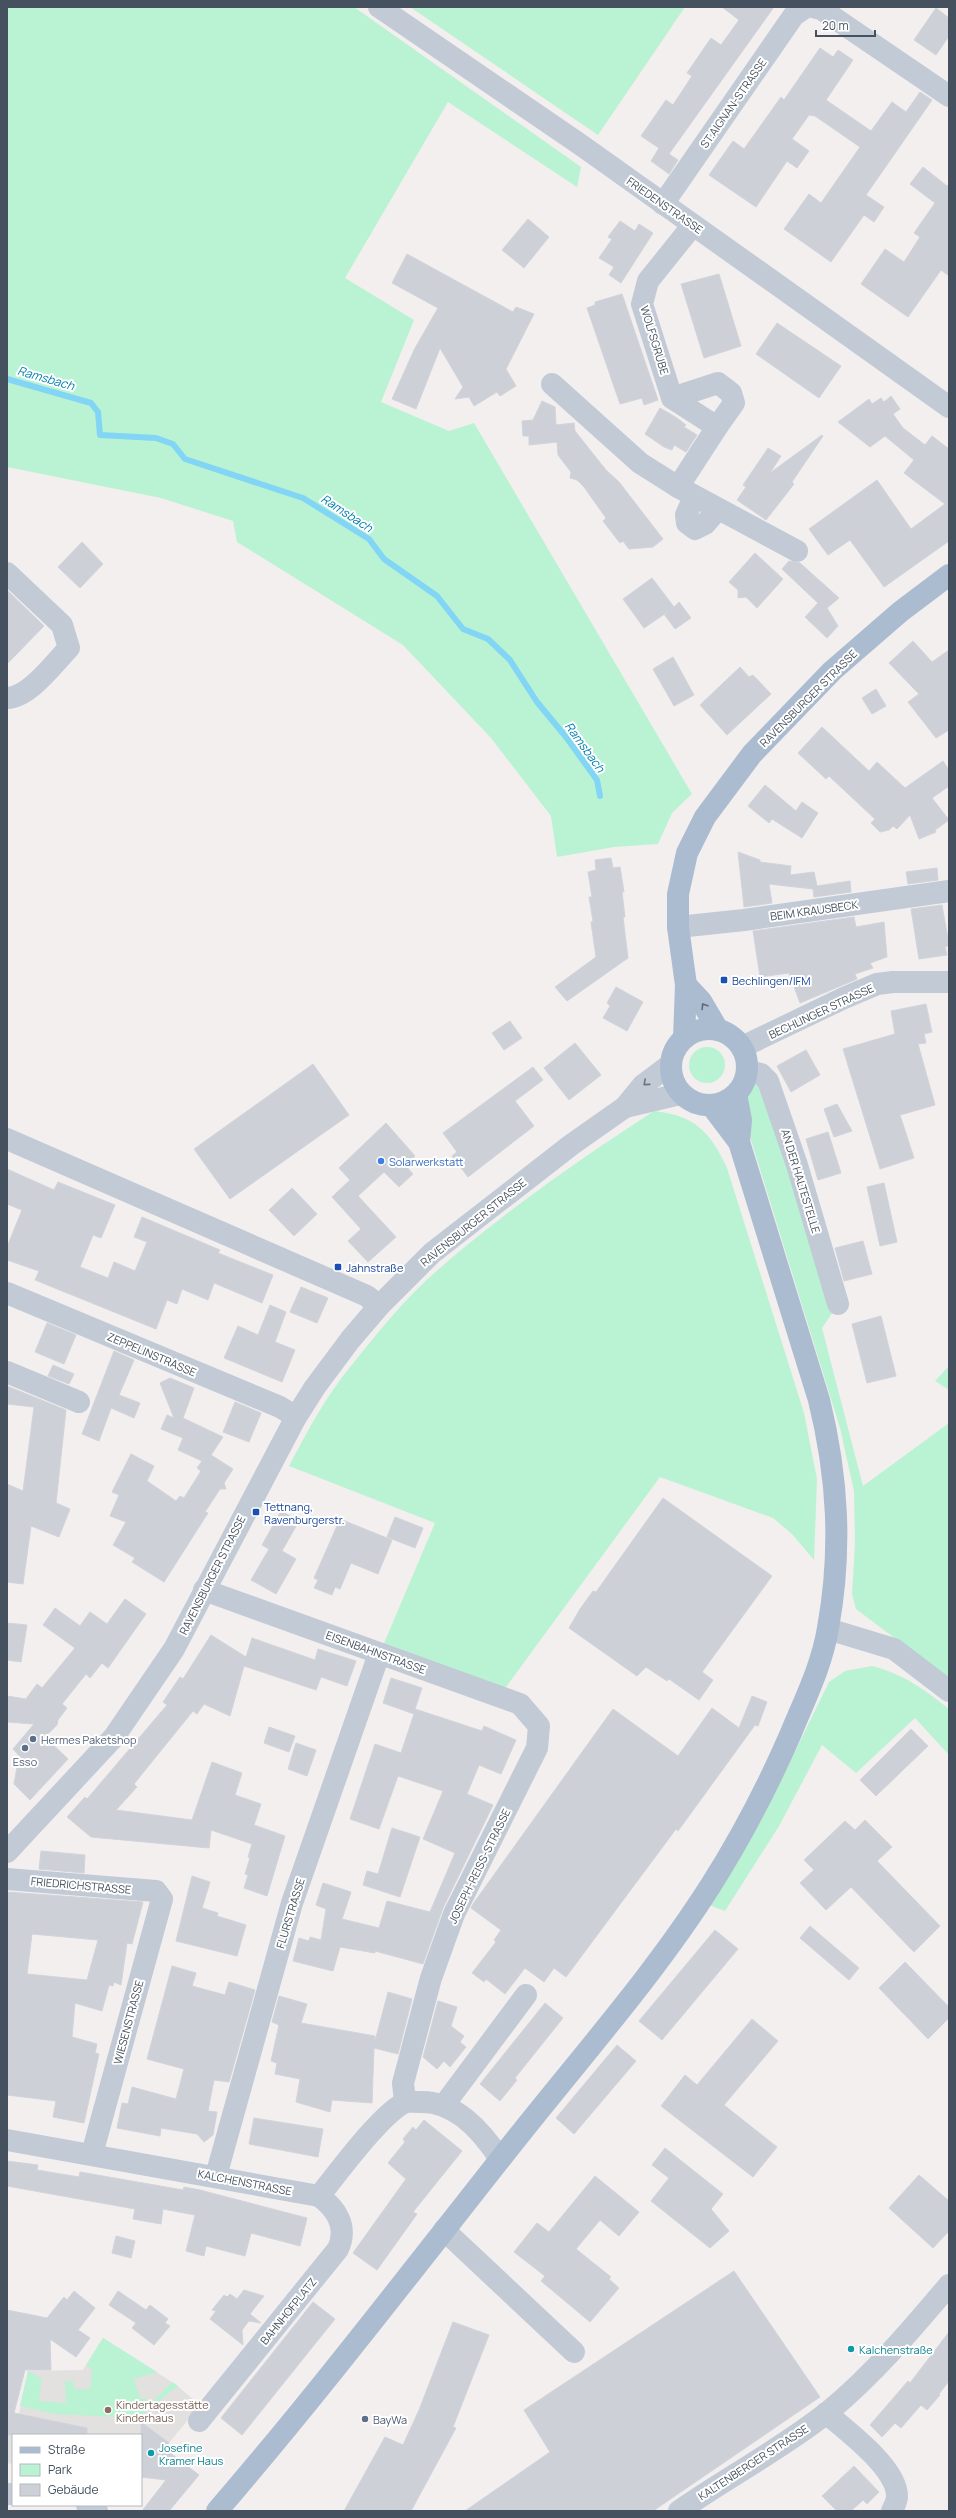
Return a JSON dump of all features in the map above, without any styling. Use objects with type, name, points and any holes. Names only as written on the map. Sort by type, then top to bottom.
[{"type":"main road","name":"RAVENSBURGER STRASSE","points":[[671,1064],[678,1045],[684,1038],[684,1005],[686,985],[678,927],[678,894],[688,853],[705,817],[743,766],[778,724],[832,670],[900,612],[949,575]]},
{"type":"main road","points":[[686,985],[701,1001],[718,1030]]},
{"type":"main road","points":[[671,1064],[673,1080],[683,1095],[696,1103],[711,1105],[725,1102],[736,1094],[744,1083],[747,1071],[747,1060],[742,1047],[733,1037],[718,1030],[698,1030],[684,1038]]},
{"type":"main road","points":[[736,1094],[741,1120],[739,1142]]},
{"type":"main road","points":[[217,2511],[444,2230],[669,1945],[710,1887],[767,1789],[810,1688],[828,1629],[838,1536],[834,1471],[828,1436],[819,1400],[739,1142],[711,1105]]},
{"type":"street","name":"FRIEDENSTRASSE","points":[[379,7],[663,204],[949,407]]},
{"type":"street","name":"ST.AIGNAN-STRASSE","points":[[663,204],[794,15],[806,7]]},
{"type":"street","points":[[813,7],[821,9],[949,96]]},
{"type":"street","name":"WOLFSGRUBE","points":[[672,398],[642,304],[648,281],[693,226]]},
{"type":"street","points":[[672,398],[718,383],[731,393],[734,403],[717,427],[686,492],[687,523],[694,529],[702,526],[718,509]]},
{"type":"street","points":[[552,384],[640,463],[686,492],[797,550]]},
{"type":"street","points":[[672,398],[717,427]]},
{"type":"street","points":[[7,573],[62,625],[69,648],[25,692],[15,698],[7,698]]},
{"type":"street","name":"BEIM KRAUSBECK","points":[[678,927],[744,920],[949,891]]},
{"type":"street","name":"BECHLINGER STRASSE","points":[[742,1047],[844,998],[878,984],[893,982],[949,982]]},
{"type":"street","name":"RAVENSBURGER STRASSE","points":[[7,1852],[114,1737],[174,1649],[296,1417],[332,1364],[379,1306],[432,1253],[572,1144],[625,1107],[643,1085],[671,1064]]},
{"type":"street","name":"AN DER HALTESTELLE","points":[[747,1071],[761,1074],[768,1081],[797,1165],[838,1304]]},
{"type":"street","name":"RAVENSBURGER STRASSE","points":[[625,1107],[676,1095],[683,1095]]},
{"type":"street","points":[[7,1139],[355,1291],[379,1306]]},
{"type":"street","name":"ZEPPELINSTRASSE","points":[[7,1293],[280,1407],[296,1417]]},
{"type":"street","points":[[7,1372],[79,1402]]},
{"type":"street","name":"EISENBAHNSTRASSE","points":[[204,1590],[520,1704],[539,1726]]},
{"type":"street","points":[[828,1629],[894,1649],[949,1691]]},
{"type":"street","name":"FLURSTRASSE","points":[[216,2176],[292,1903],[379,1654]]},
{"type":"street","name":"JOSEPH-REISS-STRASSE","points":[[405,2102],[403,2083],[431,1978],[454,1914],[537,1748],[539,1726]]},
{"type":"street","name":"FRIEDRICHSTRASSE","points":[[7,1880],[156,1891]]},
{"type":"street","name":"WIESENSTRASSE","points":[[92,2154],[162,1899],[156,1891]]},
{"type":"street","points":[[444,2105],[526,1995]]},
{"type":"street","points":[[319,2196],[380,2124],[405,2102],[430,2101],[444,2105],[475,2128],[489,2142],[500,2159]]},
{"type":"street","name":"KALCHENSTRASSE","points":[[7,2140],[216,2176],[319,2196]]},
{"type":"street","name":"BAHNHOFPLATZ","points":[[199,2421],[338,2249],[343,2238],[338,2214],[331,2205],[319,2196]]},
{"type":"street","points":[[444,2230],[574,2352]]},
{"type":"street","name":"KALTENBERGER STRASSE","points":[[679,2511],[773,2452],[826,2413],[881,2363],[949,2285]]},
{"type":"street","points":[[826,2413],[873,2455],[892,2479],[897,2496],[892,2511]]},
{"type":"shaded area","name":"Kindertagesstätte Kinderhaus","points":[[103,2338],[175,2384],[200,2405],[142,2476],[142,2434],[12,2434],[12,2464],[7,2463],[7,2414],[19,2414],[28,2371],[83,2370]]},
{"type":"green space","points":[[7,7],[354,7],[581,167],[577,187],[448,102],[345,278],[414,320],[381,402],[449,431],[474,423],[692,794],[672,813],[658,844],[614,847],[557,857],[551,816],[491,738],[403,645],[237,542],[233,521],[161,498],[7,467]]},
{"type":"green space","points":[[410,7],[685,7],[598,135]]},
{"type":"green space","points":[[704,1047],[710,1047],[720,1052],[725,1065],[720,1078],[710,1083],[704,1083],[694,1078],[689,1068],[689,1062],[694,1052]]},
{"type":"green space","points":[[755,1076],[837,1306],[822,1328],[863,1486],[949,1423],[949,1679],[856,1609],[852,1594],[855,1543],[854,1491],[840,1428],[751,1140],[741,1096]]},
{"type":"green space","points":[[654,1111],[680,1117],[700,1128],[715,1145],[727,1168],[804,1413],[817,1479],[814,1560],[792,1534],[773,1518],[660,1477],[503,1691],[382,1648],[435,1523],[289,1466],[317,1414],[333,1390],[382,1327],[416,1290],[465,1247],[518,1205],[571,1166]]},
{"type":"green space","points":[[949,1366],[949,1390],[935,1381]]},
{"type":"green space","points":[[872,1666],[894,1673],[913,1683],[949,1709],[949,1755],[915,1718],[856,1773],[822,1745],[779,1826],[725,1911],[709,1905],[762,1819],[829,1682],[845,1671]]},
{"type":"green space","points":[[103,2338],[157,2372],[134,2379],[140,2398],[153,2401],[172,2382],[178,2386],[138,2418],[54,2414],[20,2406],[28,2371],[42,2379],[39,2401],[66,2403],[65,2381],[73,2381],[75,2389],[90,2389],[92,2370],[86,2365]]},
{"type":"building","points":[[722,7],[774,7],[669,154],[678,160],[669,174],[651,161],[659,148],[641,136],[666,100],[673,105],[692,76],[687,73],[711,38],[721,45],[739,20]]},
{"type":"building","points":[[936,8],[949,18],[949,36],[936,55],[914,40]]},
{"type":"building","points":[[820,48],[833,57],[838,50],[853,60],[826,100],[871,131],[892,102],[906,112],[920,92],[932,100],[866,195],[884,207],[874,222],[864,215],[831,262],[784,229],[809,194],[821,203],[860,147],[815,116],[809,115],[792,139],[809,151],[797,168],[787,161],[756,207],[709,175],[733,141],[744,149],[781,97],[784,100]]},
{"type":"building","points":[[923,167],[947,186],[949,184],[949,276],[941,270],[908,317],[861,284],[885,249],[904,262],[920,237],[914,233],[935,203],[910,184]]},
{"type":"building","points":[[528,219],[549,237],[524,268],[502,250]]},
{"type":"building","points":[[620,221],[635,231],[639,224],[653,233],[621,283],[609,275],[614,267],[599,258],[612,239],[608,237]]},
{"type":"building","points":[[407,254],[513,312],[516,307],[534,314],[506,369],[516,386],[500,396],[497,392],[474,406],[469,397],[455,399],[463,387],[440,348],[416,409],[392,399],[415,348],[438,308],[392,283]]},
{"type":"building","points":[[719,274],[741,346],[704,358],[681,284]]},
{"type":"building","points":[[622,294],[658,400],[644,405],[642,398],[620,404],[587,308],[595,305],[595,302]]},
{"type":"building","points":[[777,323],[841,366],[819,398],[756,354]]},
{"type":"building","points":[[891,396],[900,409],[893,414],[903,428],[925,445],[932,436],[949,449],[949,541],[884,587],[850,540],[828,555],[809,529],[877,480],[911,529],[945,504],[904,473],[914,460],[885,436],[870,447],[838,422],[869,399],[872,404],[881,398],[884,402]]},
{"type":"building","points":[[542,401],[555,407],[556,425],[574,423],[575,431],[606,470],[619,482],[663,539],[653,547],[629,549],[623,541],[620,543],[603,521],[606,518],[584,487],[577,480],[570,478],[571,472],[558,455],[557,442],[529,445],[529,436],[523,436],[522,421],[533,420]]},
{"type":"building","points":[[660,408],[677,418],[686,425],[684,427],[697,435],[686,452],[674,445],[672,450],[664,447],[645,434]]},
{"type":"building","points":[[822,435],[823,436],[792,482],[794,484],[766,520],[737,500],[746,487],[743,485],[768,448],[781,456],[770,473]]},
{"type":"building","points":[[82,542],[103,564],[80,588],[58,567]]},
{"type":"building","points":[[755,553],[783,579],[757,608],[746,597],[738,598],[738,590],[729,582]]},
{"type":"building","points":[[789,561],[800,563],[839,598],[827,608],[838,626],[827,638],[805,617],[818,603],[782,569]]},
{"type":"building","points":[[652,578],[674,607],[679,602],[691,618],[675,629],[664,614],[644,628],[623,599]]},
{"type":"building","points":[[7,590],[44,626],[7,664]]},
{"type":"building","points":[[913,641],[932,662],[949,650],[949,730],[936,738],[908,702],[919,694],[889,663]]},
{"type":"building","points":[[673,657],[694,695],[674,706],[653,669]]},
{"type":"building","points":[[740,667],[749,677],[753,675],[771,694],[727,735],[700,705]]},
{"type":"building","points":[[876,689],[886,706],[872,714],[862,698]]},
{"type":"building","points":[[822,727],[869,771],[877,762],[905,788],[943,761],[949,770],[949,786],[932,798],[949,820],[935,830],[936,832],[919,839],[910,815],[897,829],[893,826],[889,830],[880,832],[871,823],[875,819],[829,776],[826,779],[798,753]]},
{"type":"building","points":[[765,785],[796,811],[802,802],[818,813],[802,838],[772,819],[769,823],[748,806]]},
{"type":"building","points":[[738,852],[760,860],[760,862],[791,866],[790,875],[814,872],[817,886],[850,881],[851,892],[814,897],[813,889],[769,884],[772,903],[744,907]]},
{"type":"building","points":[[611,858],[613,868],[620,867],[624,892],[622,892],[625,917],[623,917],[628,958],[567,1001],[555,987],[596,957],[591,922],[593,921],[589,897],[592,897],[588,872],[596,870],[595,860]]},
{"type":"building","points":[[937,868],[938,880],[908,884],[906,872]]},
{"type":"building","points":[[942,905],[949,945],[945,947],[947,955],[919,959],[911,909]]},
{"type":"building","points":[[854,917],[856,927],[884,922],[887,957],[870,963],[873,968],[855,974],[857,979],[800,1003],[789,973],[760,977],[753,931]]},
{"type":"building","points":[[616,987],[643,1002],[627,1031],[603,1018],[610,1006],[607,1003]]},
{"type":"building","points":[[926,1004],[932,1032],[924,1034],[926,1043],[918,1044],[935,1105],[900,1115],[914,1158],[880,1169],[843,1049],[895,1034],[891,1011]]},
{"type":"building","points":[[510,1021],[522,1038],[504,1050],[492,1033]]},
{"type":"building","points":[[575,1043],[601,1075],[569,1100],[544,1068]]},
{"type":"building","points":[[806,1050],[820,1075],[791,1092],[777,1066]]},
{"type":"building","points":[[313,1064],[349,1115],[230,1199],[194,1149]]},
{"type":"building","points":[[533,1067],[543,1080],[515,1101],[534,1126],[468,1177],[452,1156],[457,1152],[443,1133]]},
{"type":"building","points":[[837,1104],[852,1131],[834,1137],[824,1109]]},
{"type":"building","points":[[386,1123],[415,1156],[405,1165],[413,1174],[399,1187],[384,1172],[358,1196],[396,1237],[368,1262],[348,1241],[361,1229],[332,1197],[350,1180],[339,1168]]},
{"type":"building","points":[[828,1132],[841,1173],[818,1180],[806,1139]]},
{"type":"building","points":[[7,1169],[54,1190],[58,1182],[115,1205],[101,1238],[93,1235],[80,1267],[108,1278],[114,1262],[135,1271],[147,1242],[134,1237],[142,1217],[220,1250],[218,1253],[273,1275],[262,1303],[214,1283],[208,1300],[182,1289],[177,1304],[167,1300],[156,1329],[35,1280],[39,1271],[7,1260],[7,1247],[22,1210],[7,1204]]},
{"type":"building","points":[[884,1183],[897,1242],[880,1246],[867,1187]]},
{"type":"building","points":[[292,1188],[317,1214],[294,1236],[269,1210]]},
{"type":"building","points":[[863,1241],[872,1274],[844,1281],[835,1248]]},
{"type":"building","points":[[301,1287],[328,1298],[317,1323],[290,1312]]},
{"type":"building","points":[[270,1305],[286,1312],[275,1342],[295,1350],[282,1382],[224,1358],[238,1326],[258,1335]]},
{"type":"building","points":[[881,1316],[896,1376],[867,1383],[852,1324]]},
{"type":"building","points":[[47,1323],[76,1335],[64,1364],[35,1352]]},
{"type":"building","points":[[114,1351],[134,1360],[119,1395],[140,1403],[134,1418],[111,1408],[99,1441],[82,1434]]},
{"type":"building","points":[[53,1365],[74,1374],[69,1384],[48,1376]]},
{"type":"building","points":[[170,1378],[194,1388],[183,1418],[223,1437],[211,1455],[233,1469],[224,1483],[226,1489],[220,1489],[205,1512],[208,1513],[164,1582],[132,1562],[135,1558],[113,1545],[126,1522],[110,1516],[119,1495],[112,1492],[131,1454],[154,1466],[147,1481],[176,1501],[180,1496],[184,1498],[201,1471],[197,1468],[202,1461],[178,1450],[183,1438],[161,1429],[167,1415],[174,1418],[160,1383]]},
{"type":"building","points":[[7,1386],[66,1410],[56,1503],[70,1509],[59,1537],[31,1526],[23,1584],[7,1582],[7,1484],[23,1491],[34,1407],[7,1404]]},
{"type":"building","points":[[235,1402],[261,1413],[249,1442],[223,1432]]},
{"type":"building","points":[[663,1498],[772,1576],[702,1672],[713,1680],[699,1700],[669,1679],[667,1681],[646,1667],[637,1676],[569,1628],[593,1591],[596,1592]]},
{"type":"building","points":[[281,1511],[299,1521],[282,1551],[296,1559],[276,1594],[251,1580],[269,1549],[262,1545]]},
{"type":"building","points":[[395,1517],[423,1528],[415,1548],[387,1537]]},
{"type":"building","points":[[340,1519],[392,1540],[378,1574],[351,1563],[340,1589],[335,1587],[332,1595],[314,1588],[318,1580],[314,1578]]},
{"type":"building","points":[[125,1599],[146,1614],[108,1668],[102,1663],[90,1678],[86,1674],[62,1704],[67,1708],[58,1720],[57,1725],[45,1737],[68,1759],[30,1800],[14,1784],[17,1767],[23,1760],[13,1749],[34,1724],[7,1722],[7,1696],[26,1699],[37,1684],[42,1688],[75,1648],[43,1625],[55,1608],[80,1626],[90,1612],[107,1624]]},
{"type":"building","points":[[7,1623],[27,1625],[21,1662],[7,1660]]},
{"type":"building","points":[[211,1635],[246,1657],[252,1638],[315,1660],[318,1649],[356,1661],[347,1686],[321,1677],[316,1690],[244,1666],[230,1716],[204,1704],[197,1714],[193,1711],[134,1784],[137,1787],[116,1810],[192,1820],[212,1762],[242,1773],[235,1795],[261,1804],[254,1825],[285,1836],[267,1896],[244,1888],[248,1875],[245,1874],[250,1858],[248,1857],[252,1844],[211,1830],[209,1848],[91,1837],[67,1817],[85,1797],[87,1799],[167,1705],[163,1702],[180,1677],[183,1679]]},
{"type":"building","points":[[391,1678],[422,1688],[415,1709],[482,1731],[484,1726],[516,1740],[501,1774],[479,1765],[467,1794],[493,1805],[443,1908],[423,1964],[375,1951],[375,1953],[340,1947],[333,1971],[293,1961],[299,1938],[309,1941],[310,1937],[321,1940],[326,1909],[316,1905],[323,1883],[351,1892],[342,1919],[379,1928],[387,1901],[430,1912],[455,1853],[423,1839],[443,1791],[398,1776],[379,1829],[350,1819],[375,1744],[401,1753],[414,1714],[383,1703]]},
{"type":"building","points":[[752,1696],[767,1702],[758,1726],[755,1725],[678,1831],[676,1829],[566,1977],[554,1968],[544,1982],[525,1968],[505,1994],[486,1979],[484,1982],[472,1973],[496,1942],[494,1940],[501,1930],[471,1908],[473,1904],[613,1709],[678,1756],[712,1708],[739,1728]]},
{"type":"building","points":[[269,1727],[295,1736],[289,1752],[264,1743]]},
{"type":"building","points":[[911,1729],[928,1746],[876,1796],[860,1780]]},
{"type":"building","points":[[296,1743],[316,1750],[307,1776],[288,1769]]},
{"type":"building","points":[[865,1820],[892,1847],[877,1861],[940,1926],[914,1952],[851,1887],[826,1910],[800,1883],[814,1870],[804,1860],[845,1821],[855,1830]]},
{"type":"building","points":[[392,1828],[420,1837],[400,1897],[363,1885],[367,1871],[378,1874]]},
{"type":"building","points":[[41,1851],[85,1855],[84,1873],[39,1869]]},
{"type":"building","points":[[192,1876],[210,1882],[202,1908],[218,1913],[217,1916],[246,1925],[237,1956],[176,1941]]},
{"type":"building","points":[[7,1892],[143,1902],[132,1944],[127,1943],[121,1985],[114,1982],[113,1986],[109,1985],[102,2011],[75,2003],[72,2037],[97,2044],[95,2053],[99,2054],[84,2123],[53,2117],[56,2101],[7,2095]],"holes":[[[32,1934],[98,1940],[87,1980],[27,1974]]]},
{"type":"building","points":[[810,1926],[859,1968],[849,1980],[800,1938]]},
{"type":"building","points":[[715,1930],[738,1949],[662,2040],[639,2021]]},
{"type":"building","points":[[905,1962],[949,2007],[949,2018],[928,2039],[879,1988]]},
{"type":"building","points":[[172,1966],[196,1973],[192,1986],[225,1995],[229,1982],[255,1990],[229,2082],[214,2080],[208,2111],[217,2112],[213,2135],[204,2142],[197,2134],[161,2128],[160,2136],[117,2128],[122,2103],[128,2104],[132,2087],[176,2099],[184,2069],[147,2059]]},
{"type":"building","points":[[388,1992],[412,1999],[398,2054],[374,2048],[372,2103],[332,2100],[330,2112],[296,2102],[300,2079],[275,2074],[277,2063],[271,2061],[279,2025],[272,2022],[279,1996],[307,2004],[301,2023],[375,2036],[375,2041]]},
{"type":"building","points":[[438,2001],[457,2007],[451,2026],[464,2036],[460,2042],[466,2047],[450,2067],[444,2061],[437,2069],[423,2057]]},
{"type":"building","points":[[545,2003],[563,2018],[515,2078],[517,2080],[500,2101],[480,2084]]},
{"type":"building","points":[[752,2019],[778,2041],[724,2105],[777,2147],[753,2177],[661,2106],[685,2075],[697,2085]]},
{"type":"building","points":[[617,2045],[636,2061],[574,2134],[556,2118]]},
{"type":"building","points":[[254,2118],[323,2129],[318,2157],[249,2144]]},
{"type":"building","points":[[424,2120],[462,2151],[413,2212],[417,2214],[377,2270],[353,2253],[406,2179],[388,2163],[405,2142],[403,2139],[413,2127],[416,2130]]},
{"type":"building","points":[[665,2148],[723,2194],[711,2209],[729,2231],[710,2248],[651,2201],[669,2178],[652,2165]]},
{"type":"building","points":[[7,2161],[38,2165],[37,2170],[79,2177],[80,2172],[183,2190],[184,2187],[200,2190],[307,2218],[300,2246],[251,2233],[245,2256],[206,2246],[204,2256],[186,2251],[195,2215],[163,2209],[161,2224],[133,2219],[135,2209],[7,2186]]},
{"type":"building","points":[[919,2175],[949,2201],[949,2231],[933,2248],[889,2208]]},
{"type":"building","points":[[595,2176],[639,2212],[619,2236],[600,2220],[576,2249],[611,2277],[609,2279],[619,2288],[590,2322],[541,2281],[545,2276],[514,2252],[537,2223],[549,2232]]},
{"type":"building","points":[[116,2236],[135,2241],[131,2258],[112,2253]]},
{"type":"building","points":[[734,2271],[820,2397],[653,2511],[465,2511],[550,2452],[524,2410]]},
{"type":"building","points":[[244,2290],[264,2296],[250,2314],[261,2323],[249,2321],[242,2330],[243,2345],[210,2319],[216,2311],[212,2310],[224,2295],[227,2297],[230,2294],[237,2299]]},
{"type":"building","points":[[74,2291],[95,2308],[78,2330],[90,2338],[76,2357],[50,2339],[51,2370],[25,2370],[14,2413],[87,2428],[87,2434],[7,2435],[7,2310],[47,2318],[64,2297],[67,2300]]},
{"type":"building","points":[[118,2291],[146,2310],[150,2305],[168,2319],[165,2323],[170,2326],[154,2345],[132,2328],[136,2323],[109,2305]]},
{"type":"building","points":[[313,2302],[335,2319],[242,2435],[221,2418]]},
{"type":"building","points":[[453,2322],[489,2335],[453,2427],[456,2428],[411,2511],[344,2511],[385,2437],[403,2445],[419,2410]]},
{"type":"building","points":[[949,2332],[949,2381],[939,2394],[940,2395],[927,2410],[921,2405],[901,2428],[895,2423],[882,2437],[870,2425],[908,2381],[910,2383]]},
{"type":"building","points":[[141,2422],[169,2443],[164,2448],[199,2475],[169,2511],[142,2511],[166,2480],[142,2477]]},
{"type":"building","points":[[854,2466],[879,2492],[867,2504],[863,2500],[851,2511],[837,2511],[822,2496]]},
{"type":"waterway","name":"Ramsbach","points":[[7,379],[91,403],[98,412],[100,435],[156,438],[173,444],[185,459],[303,498],[369,539],[384,559],[437,596],[463,629],[488,639],[510,660],[537,702],[566,737],[597,780],[600,796]]},
{"type":"place","name":"Bechlingen/IFM","points":[[724,980]]},
{"type":"place","name":"Solarwerkstatt","points":[[381,1161]]},
{"type":"place","name":"Jahnstraße","points":[[338,1267]]},
{"type":"place","name":"Tettnang, Ravenburgerstr.","points":[[256,1512]]},
{"type":"place","name":"Hermes Paketshop","points":[[33,1739]]},
{"type":"place","name":"Esso","points":[[25,1748]]},
{"type":"place","name":"Kalchenstraße","points":[[851,2349]]},
{"type":"place","name":"Kindertagesstätte Kinderhaus","points":[[108,2410]]},
{"type":"place","name":"BayWa","points":[[365,2419]]},
{"type":"place","name":"Josefine Kramer Haus","points":[[151,2453]]}]
